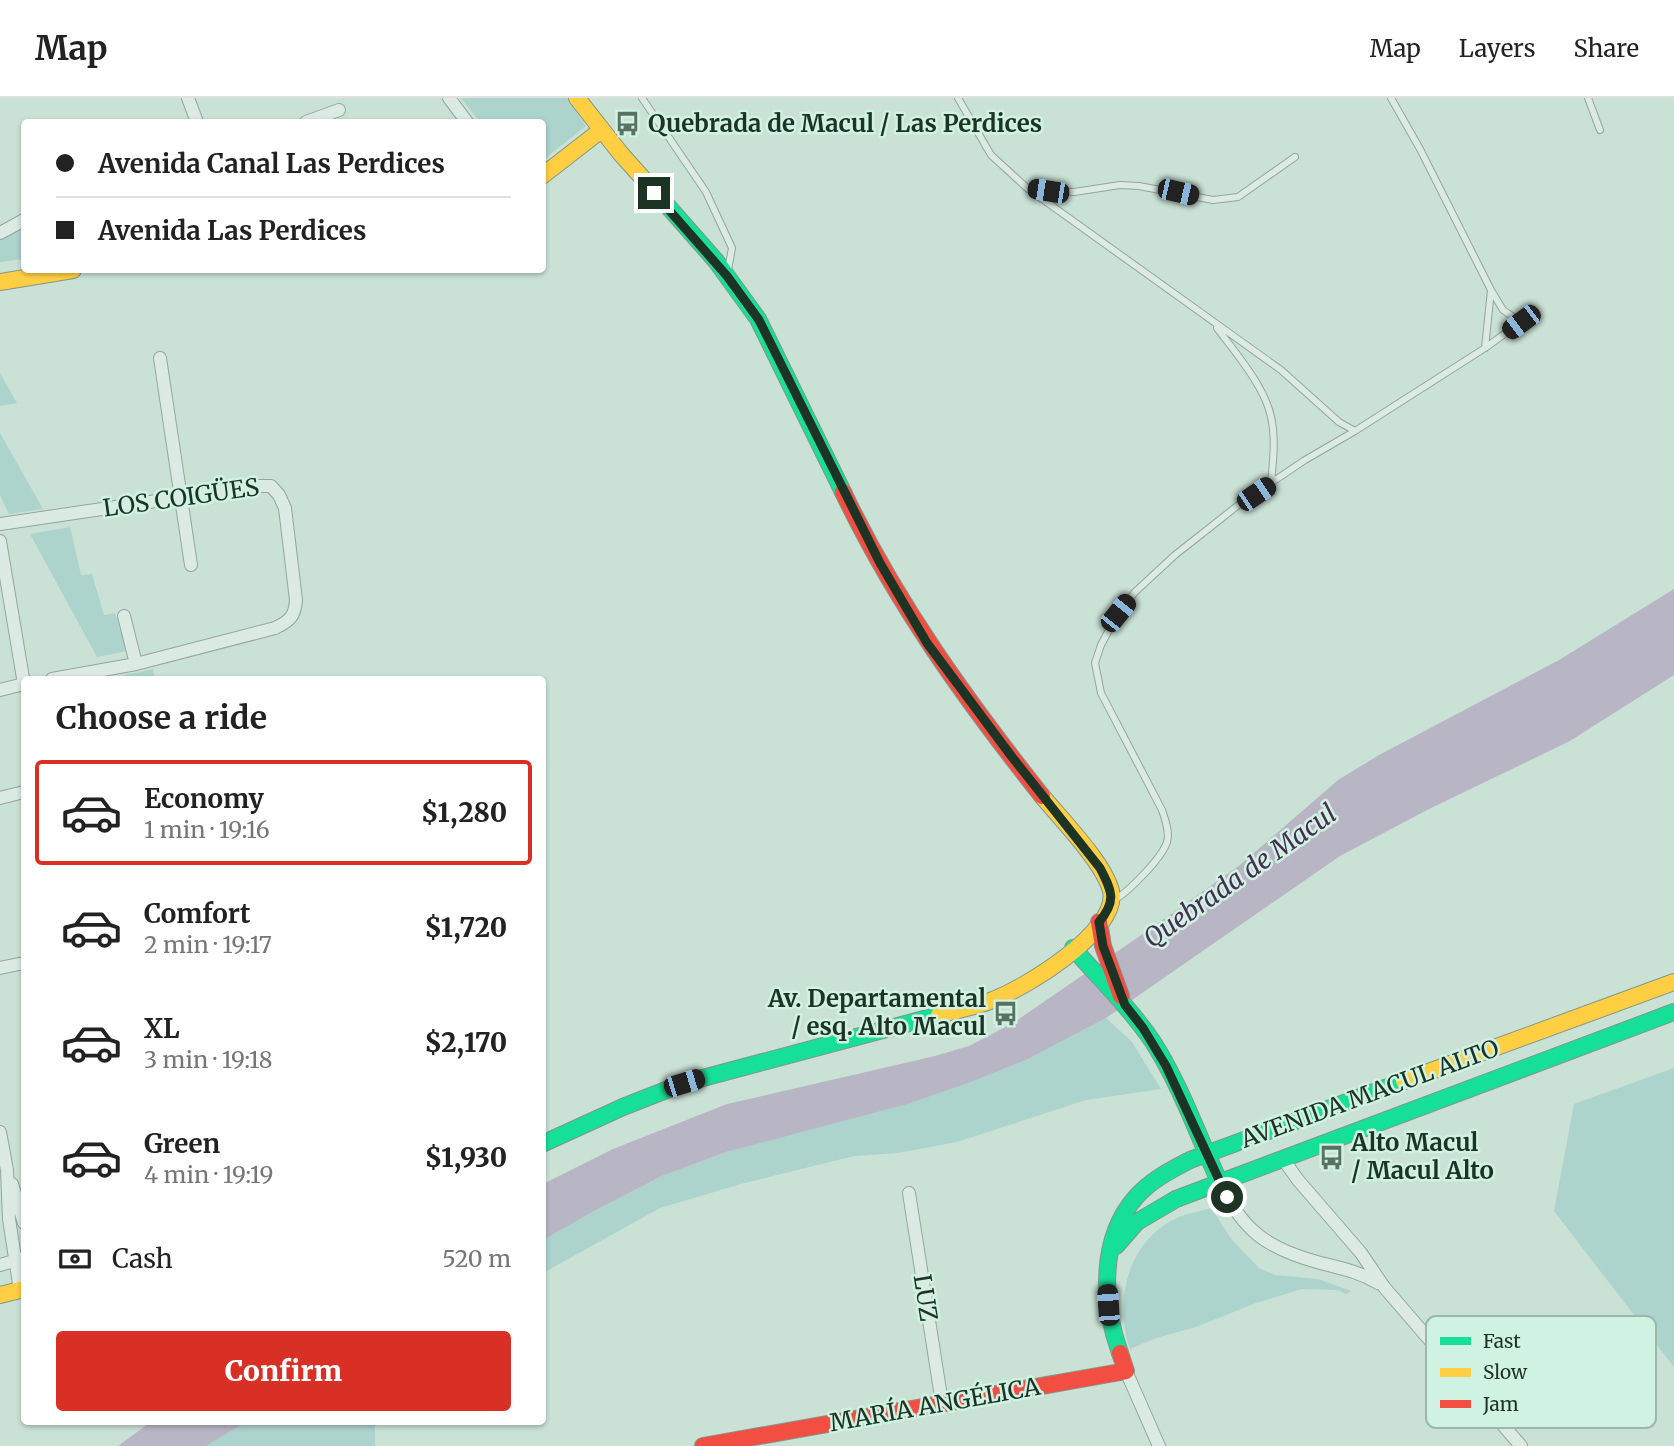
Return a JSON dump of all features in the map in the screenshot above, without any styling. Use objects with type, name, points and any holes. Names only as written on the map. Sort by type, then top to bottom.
[{"type":"street","points":[[188,98],[196,119]]},
{"type":"street","points":[[449,98],[465,119]]},
{"type":"street","points":[[546,1142],[684,1083],[990,1001],[1044,974],[1099,922],[1108,912],[1112,901],[1110,889],[1100,868],[1012,757],[927,643],[905,607],[880,563],[759,320],[727,276],[600,131],[577,98]]},
{"type":"street","points":[[314,119],[340,110]]},
{"type":"street","points":[[546,173],[600,131]]},
{"type":"street","points":[[0,233],[21,222]]},
{"type":"street","points":[[0,282],[55,273]]},
{"type":"street","points":[[160,358],[191,565]]},
{"type":"street","name":"LOS COIGÜES","points":[[0,524],[271,486],[285,508],[295,612],[288,622],[275,628],[136,664],[69,676]]},
{"type":"street","points":[[0,541],[23,676]]},
{"type":"street","points":[[124,617],[136,664]]},
{"type":"street","points":[[0,690],[21,685]]},
{"type":"street","points":[[0,798],[21,793]]},
{"type":"street","points":[[1099,922],[1106,955],[1127,1008]]},
{"type":"street","points":[[1073,948],[1127,1008],[1154,1044],[1220,1183],[1241,1219],[1266,1243],[1286,1252],[1366,1276],[1384,1287]]},
{"type":"street","points":[[0,968],[21,964]]},
{"type":"street","name":"AVENIDA MACUL ALTO","points":[[1126,1371],[1110,1320],[1107,1288],[1112,1243],[1129,1204],[1142,1189],[1164,1172],[1674,982]]},
{"type":"street","name":"AVENIDA MACUL ALTO","points":[[1111,1256],[1126,1232],[1147,1213],[1176,1198],[1674,1012]]},
{"type":"street","points":[[0,1132],[7,1170],[21,1214]]},
{"type":"street","points":[[1283,1159],[1426,1336]]},
{"type":"street","points":[[0,1265],[20,1260],[9,1219],[7,1170]]},
{"type":"street","name":"LUZ","points":[[909,1193],[942,1404]]},
{"type":"street","points":[[0,1295],[21,1290]]},
{"type":"street","points":[[1126,1371],[1159,1446]]},
{"type":"street","name":"MARÍA ANGÉLICA","points":[[703,1446],[1126,1371]]},
{"type":"street","points":[[1505,1428],[1521,1446]]},
{"type":"lane","points":[[642,98],[706,192],[732,248],[727,276]]},
{"type":"lane","points":[[958,98],[991,155],[1027,188],[1281,370],[1339,422],[1355,431]]},
{"type":"lane","points":[[1112,901],[1129,891],[1167,843],[1162,810],[1101,693],[1096,663],[1101,645],[1118,613],[1135,592],[1175,555],[1271,484],[1485,348],[1521,322],[1503,310],[1491,290],[1391,98]]},
{"type":"lane","points":[[1588,98],[1600,130]]},
{"type":"lane","points":[[1027,188],[1074,192],[1120,185],[1139,186],[1213,200],[1238,197],[1295,157]]},
{"type":"lane","points":[[1485,348],[1491,290]]},
{"type":"lane","points":[[1214,323],[1251,373],[1271,415],[1274,454],[1271,484]]},
{"type":"shaded area","points":[[461,98],[567,98],[586,126],[546,158],[546,119],[478,119]]},
{"type":"shaded area","points":[[21,227],[21,259],[0,262],[0,240]]},
{"type":"shaded area","points":[[0,373],[17,403],[0,406]]},
{"type":"shaded area","points":[[0,433],[43,509],[9,514],[0,495]]},
{"type":"shaded area","points":[[70,527],[81,575],[92,574],[104,615],[115,613],[127,651],[97,657],[30,534]]},
{"type":"shaded area","points":[[153,669],[154,676],[121,676]]},
{"type":"shaded area","points":[[1106,1018],[1132,1042],[1161,1089],[1086,1100],[957,1142],[898,1153],[854,1156],[741,1184],[660,1208],[546,1271],[546,1238],[662,1176],[726,1152],[979,1079],[1028,1059]]},
{"type":"shaded area","points":[[1674,1068],[1674,1367],[1656,1344],[1656,1316],[1635,1316],[1554,1211],[1574,1104]]},
{"type":"shaded area","points":[[1211,1208],[1232,1240],[1259,1268],[1275,1275],[1318,1279],[1351,1291],[1346,1294],[1338,1290],[1302,1289],[1130,1349],[1123,1311],[1129,1273],[1137,1256],[1147,1240],[1162,1227],[1179,1217]]},
{"type":"shaded area","points":[[241,1425],[375,1425],[375,1446],[206,1446]]},
{"type":"water","name":"Quebrada de Macul","points":[[1674,589],[1674,675],[1570,741],[1429,809],[1340,856],[1106,1018],[1028,1059],[979,1079],[907,1104],[726,1152],[662,1176],[546,1238],[546,1182],[613,1149],[727,1104],[969,1046],[1013,1023],[1240,865],[1338,780],[1379,755],[1559,660]]},
{"type":"water","points":[[147,1425],[241,1425],[206,1446],[118,1446]]},
{"type":"traffic: fast","points":[[665,203],[716,261],[758,319],[843,492]]},
{"type":"traffic: fast","points":[[1073,948],[1125,1005],[1153,1042],[1181,1094],[1220,1183]]},
{"type":"traffic: fast","points":[[1116,1246],[1137,1222],[1176,1199],[1674,1012]]},
{"type":"traffic: fast","points":[[546,1142],[684,1083],[939,1015]]},
{"type":"traffic: fast","points":[[1120,1353],[1107,1293],[1110,1252],[1115,1232],[1124,1214],[1148,1185],[1190,1160],[1404,1081]]},
{"type":"traffic: slow","points":[[577,98],[621,154],[665,203]]},
{"type":"traffic: slow","points":[[546,173],[600,131]]},
{"type":"traffic: slow","points":[[0,282],[55,273]]},
{"type":"traffic: slow","points":[[939,1015],[1005,995],[1045,972],[1085,940],[1100,924],[1110,907],[1111,891],[1100,868],[1042,796]]},
{"type":"traffic: slow","points":[[1404,1081],[1674,982]]},
{"type":"traffic: slow","points":[[0,1295],[21,1290]]},
{"type":"traffic: jam","points":[[843,492],[909,612],[986,724],[1042,796]]},
{"type":"traffic: jam","points":[[1099,922],[1103,946],[1121,996]]},
{"type":"traffic: jam","points":[[703,1446],[1126,1371],[1120,1353]]},
{"type":"place","name":"Quebrada de Macul / Las Perdices","points":[[628,124]]},
{"type":"place","name":"Av. Departamental / esq. Alto Macul","points":[[1006,1013]]},
{"type":"place","name":"Alto Macul / Macul Alto","points":[[1331,1157]]},
{"type":"route","points":[[654,193],[727,276],[759,320],[880,563],[927,643],[1012,757],[1100,868],[1110,889],[1112,901],[1108,912],[1099,922],[1103,946],[1125,1005],[1154,1044],[1166,1066],[1227,1197]]}]
